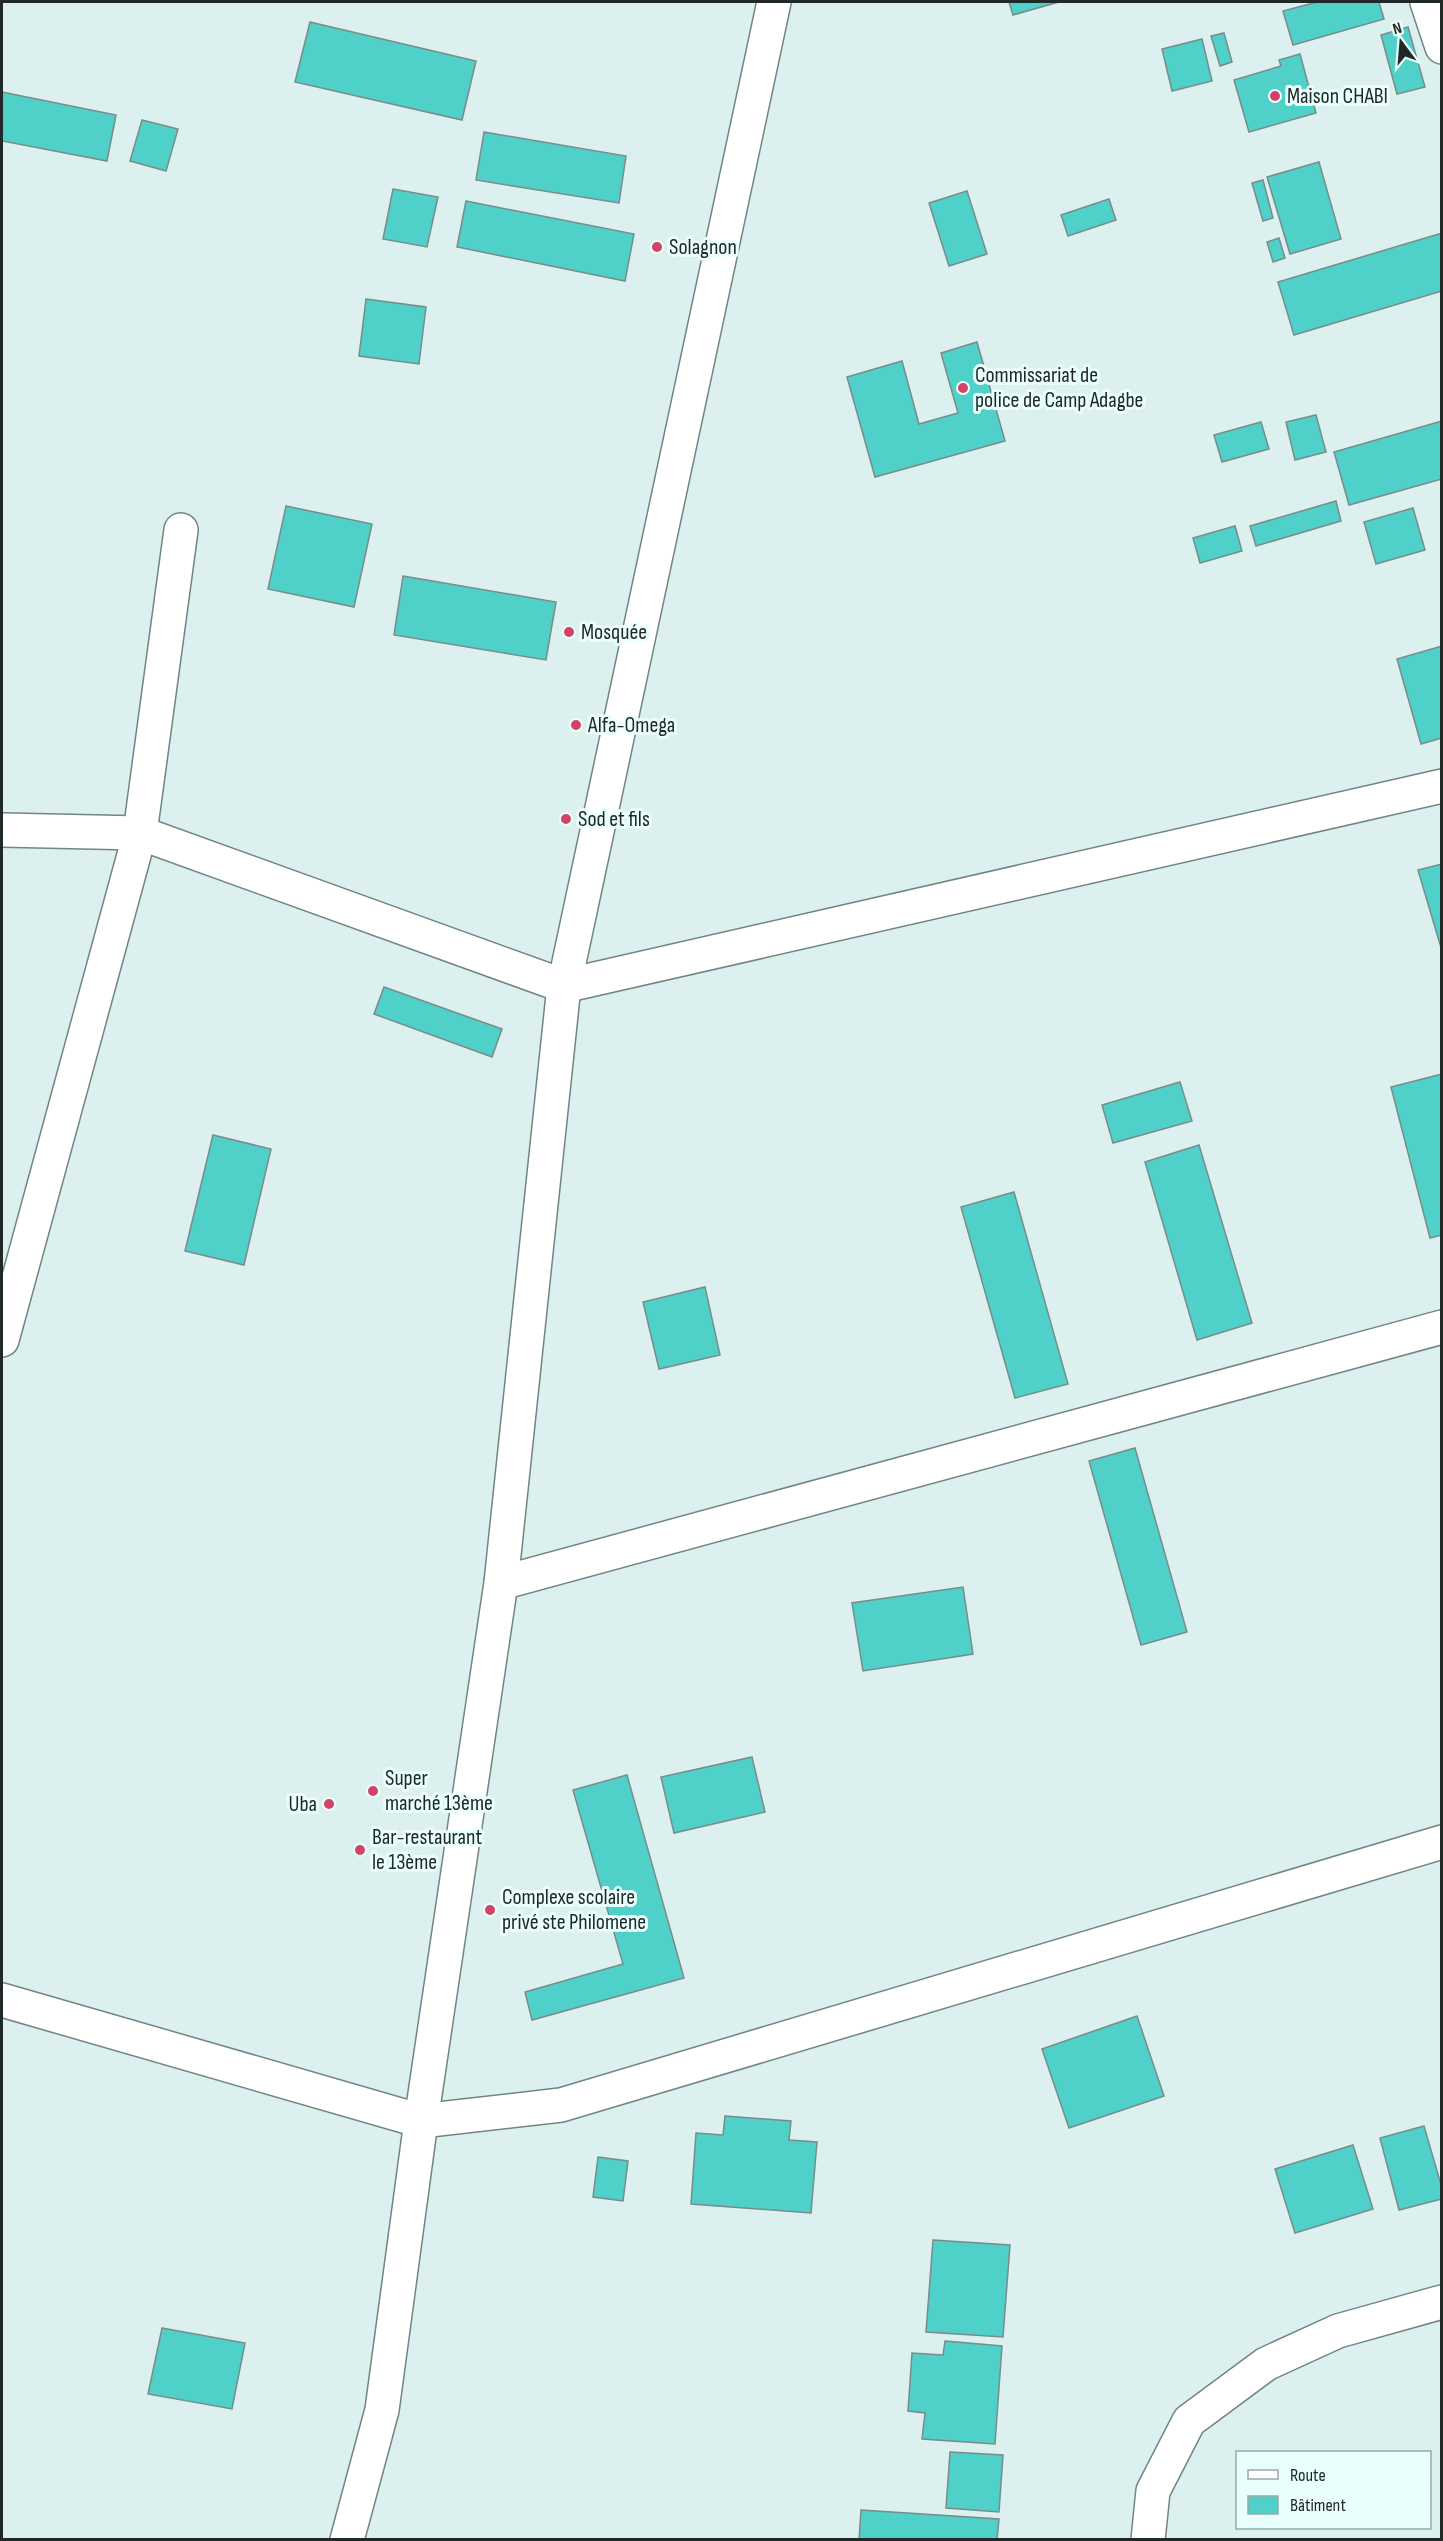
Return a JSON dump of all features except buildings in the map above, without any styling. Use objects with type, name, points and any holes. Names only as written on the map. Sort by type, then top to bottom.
[{"type":"street","points":[[346,2540],[382,2410],[421,2121],[501,1583],[564,986],[774,2]]},
{"type":"street","points":[[1427,2],[1442,47]]},
{"type":"street","points":[[2,1340],[140,833],[181,530]]},
{"type":"street","points":[[2,830],[140,833],[564,986],[1442,786]]},
{"type":"street","points":[[501,1583],[1442,1327]]},
{"type":"street","points":[[2,2000],[421,2121],[561,2104],[1442,1842]]},
{"type":"street","points":[[1148,2540],[1153,2491],[1189,2421],[1266,2364],[1338,2331],[1442,2302]]},
{"type":"place","name":"Maison CHABI","points":[[1275,96]]},
{"type":"place","name":"Solagnon","points":[[657,247]]},
{"type":"place","name":"Commissariat de police de Camp Adagbe","points":[[963,388]]},
{"type":"place","name":"Mosquée","points":[[569,632]]},
{"type":"place","name":"Alfa-Omega","points":[[576,725]]},
{"type":"place","name":"Sod et fils","points":[[566,819]]},
{"type":"place","name":"Super marché 13ème","points":[[373,1791]]},
{"type":"place","name":"Uba","points":[[329,1804]]},
{"type":"place","name":"Bar-restaurant le 13ème","points":[[360,1850]]},
{"type":"place","name":"Complexe scolaire privé ste Philomene","points":[[490,1910]]}]
